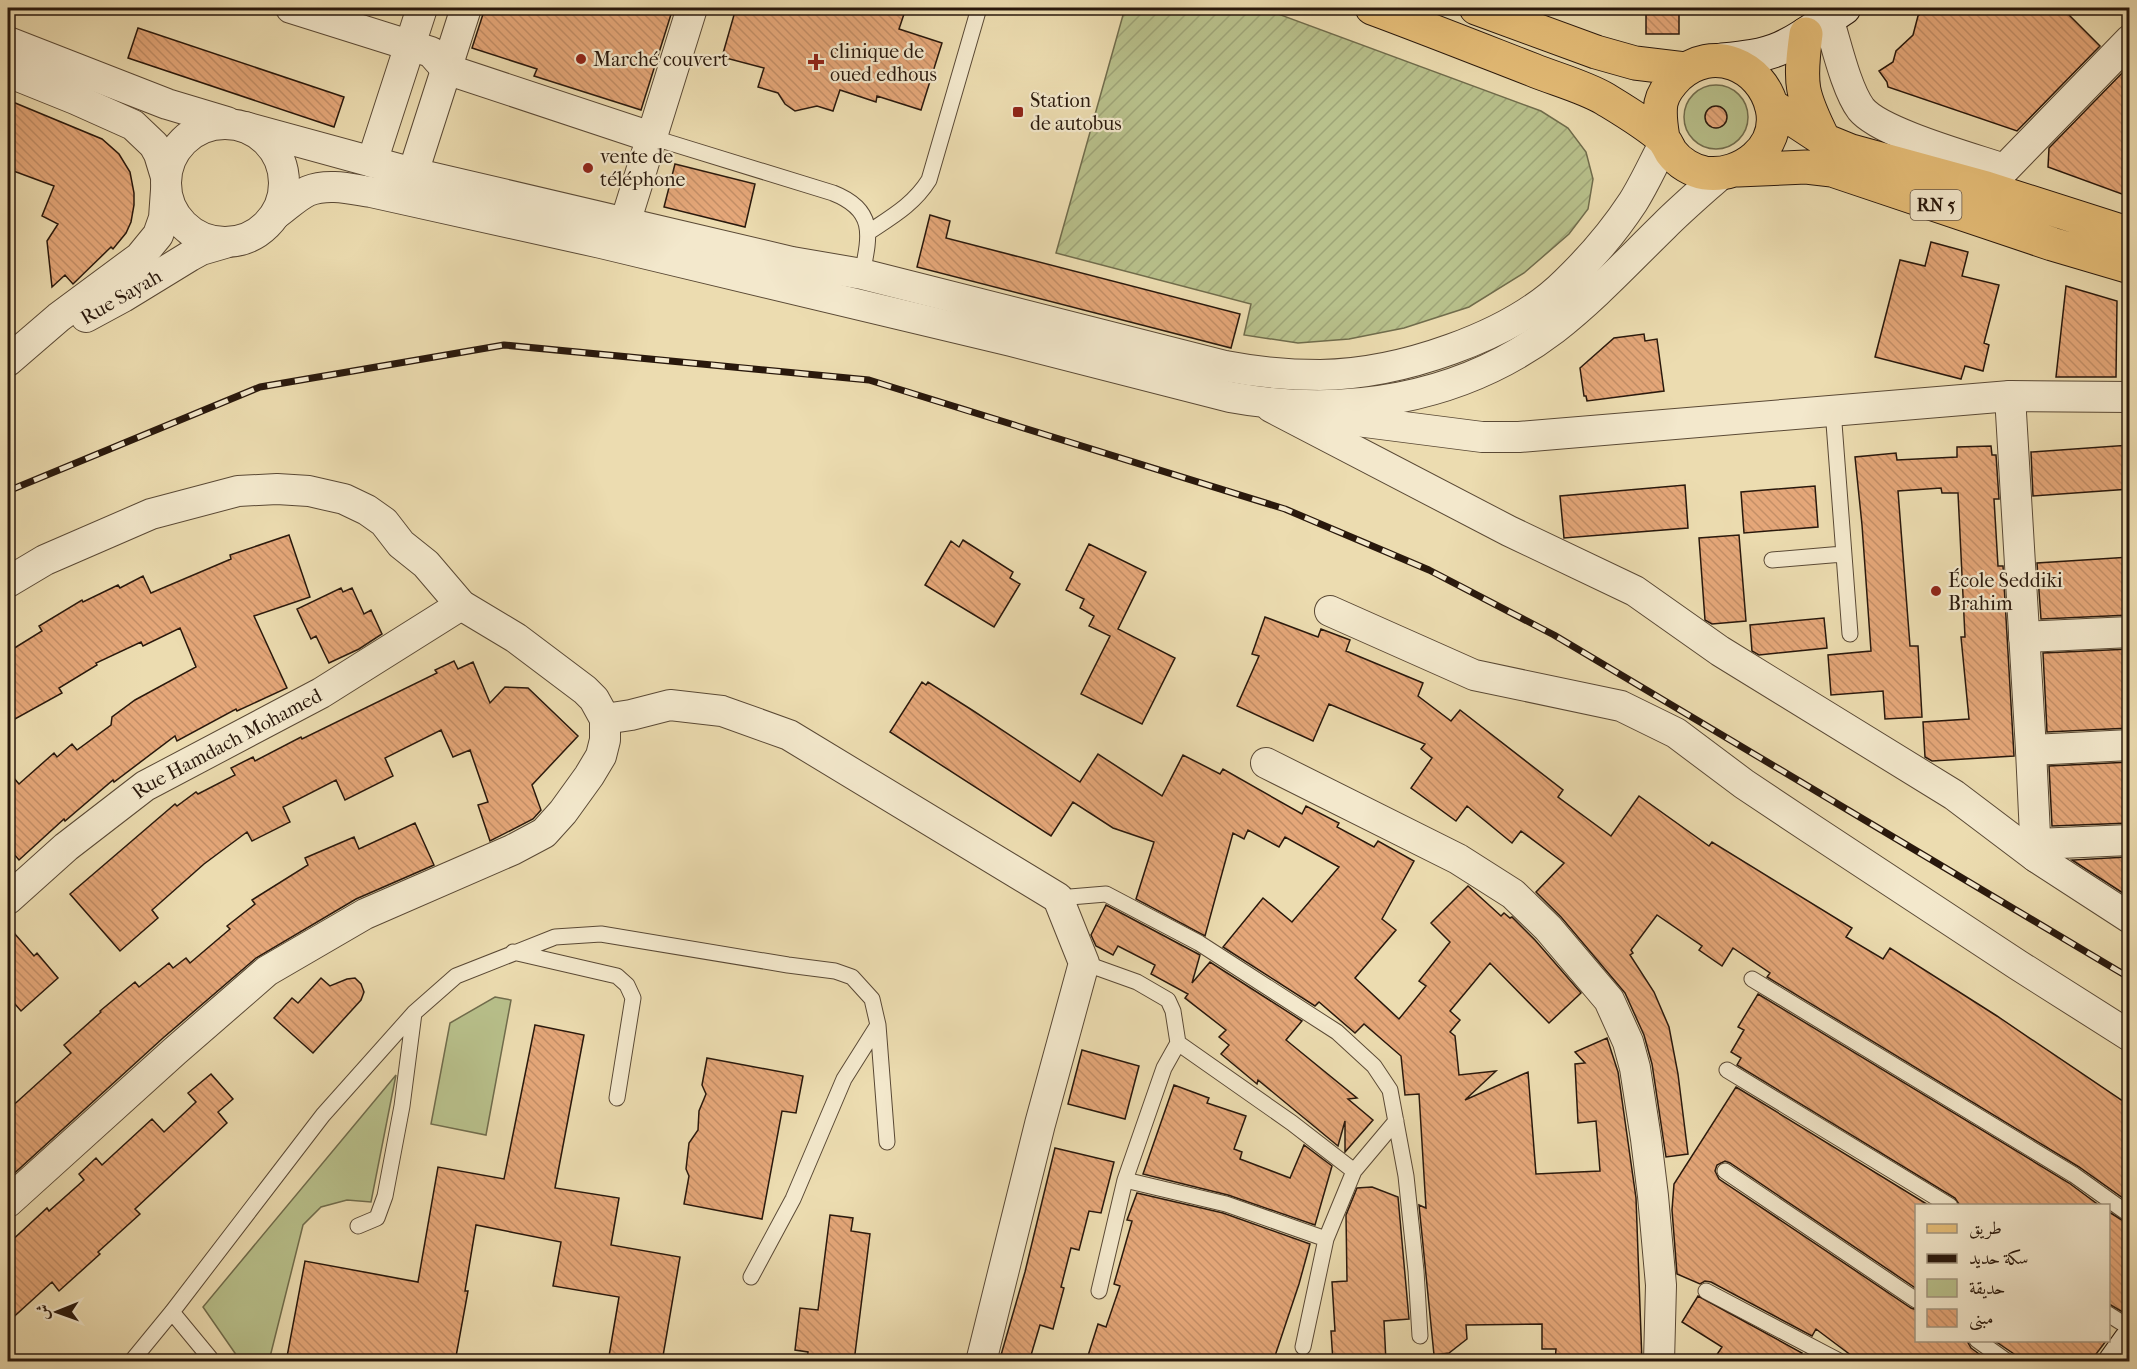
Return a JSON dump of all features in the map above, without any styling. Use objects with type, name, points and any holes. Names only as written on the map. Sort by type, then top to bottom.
[{"type":"main road","points":[[1372,8],[1603,98],[1664,140]]},
{"type":"main road","points":[[1476,8],[1596,52],[1635,63],[1685,69]]},
{"type":"main road","points":[[1824,140],[1807,106],[1802,88],[1801,67],[1826,20]]},
{"type":"main road","points":[[1722,60],[1741,66],[1757,77],[1773,111],[1772,129],[1765,146],[1754,160],[1730,172],[1703,173],[1686,166],[1673,154],[1664,140],[1659,119],[1662,100],[1671,82],[1685,69],[1703,62],[1722,60]]},
{"type":"main road","name":"RN 5","points":[[1769,99],[1824,140],[1851,151],[1995,179],[2130,234]]},
{"type":"main road","name":"RN 5","points":[[1730,172],[1806,167],[1832,170],[2041,240],[2130,267]]},
{"type":"street","points":[[291,8],[411,44],[431,52],[446,69],[651,137]]},
{"type":"street","points":[[372,162],[422,8]]},
{"type":"street","points":[[413,173],[466,8]]},
{"type":"street","points":[[625,223],[692,8]]},
{"type":"street","points":[[1722,60],[1750,57],[1782,48],[1826,20]]},
{"type":"street","points":[[1769,99],[1774,73],[1785,56],[1826,20]]},
{"type":"street","points":[[1826,20],[1850,87],[1861,109],[1869,117],[1889,129],[1995,179],[2130,40]]},
{"type":"street","points":[[8,42],[167,104],[413,173],[792,262],[862,274],[1225,366],[1291,374],[1322,375],[1360,371],[1447,351],[1521,318],[1565,284],[1614,229],[1634,200],[1664,140]]},
{"type":"street","points":[[8,72],[118,117],[145,134],[159,154],[173,214],[181,224],[201,238],[225,243],[238,242],[254,235],[269,224],[276,214],[284,189],[281,163],[267,141],[257,133],[239,126],[206,127],[194,132],[174,151],[166,183]]},
{"type":"street","points":[[1263,403],[1357,405],[1433,391],[1475,375],[1515,355],[1553,330],[1582,306],[1664,225],[1730,172]]},
{"type":"street","name":"Rue Sayah","points":[[12,357],[59,317],[140,257],[158,235],[164,218],[166,183]]},
{"type":"street","points":[[276,214],[308,192],[323,187],[344,187],[601,243],[1011,341],[1157,380],[1314,415],[1482,437],[1519,437],[2010,396],[2130,397]]},
{"type":"street","name":"Rue Sayah","points":[[12,357],[123,297],[201,250],[225,243]]},
{"type":"street","points":[[2010,396],[2036,851]]},
{"type":"street","points":[[1385,400],[1407,418],[1447,433]]},
{"type":"street","points":[[1263,403],[1509,531],[1635,591],[1720,651],[1954,795],[2130,918]]},
{"type":"street","points":[[8,582],[45,560],[151,514],[238,491],[277,489],[309,491],[344,499],[368,510],[384,522],[401,544],[426,564],[460,605],[516,638],[585,690],[594,699],[605,719],[605,740],[601,756],[589,777],[544,833],[512,850],[365,914],[267,972],[175,1051],[8,1202]]},
{"type":"street","name":"Rue Hamdach Mohamed","points":[[8,899],[66,847],[145,786],[321,693],[460,605]]},
{"type":"street","points":[[1330,611],[1474,675],[1621,706],[1676,733],[1744,784],[2130,1036]]},
{"type":"street","points":[[2024,637],[2130,632]]},
{"type":"street","points":[[605,719],[670,705],[722,711],[789,735],[1058,898],[1084,963],[1040,1124],[981,1362]]},
{"type":"street","points":[[2031,750],[2130,745]]},
{"type":"street","points":[[1266,763],[1458,859],[1513,894],[1548,928],[1609,1000],[1630,1051],[1646,1139],[1661,1285],[1659,1362]]},
{"type":"street","points":[[2036,851],[2130,840]]},
{"type":"street","points":[[2115,1362],[2130,1341]]},
{"type":"lane","points":[[869,232],[909,206],[921,194],[929,180],[979,8]]},
{"type":"lane","points":[[651,137],[846,198],[857,205],[864,216],[869,232],[862,274]]},
{"type":"lane","points":[[1833,410],[1850,634]]},
{"type":"lane","points":[[1772,560],[1844,554]]},
{"type":"lane","points":[[1058,898],[1106,894],[1199,943],[1337,1032],[1374,1066],[1390,1090],[1406,1176],[1420,1336]]},
{"type":"lane","points":[[131,1362],[323,1115],[414,1013],[456,976],[555,937],[601,934],[836,971],[852,977],[872,999],[878,1025],[887,1142]]},
{"type":"lane","points":[[513,952],[617,976],[627,985],[633,998],[617,1098]]},
{"type":"lane","points":[[1084,963],[1137,982],[1168,1000],[1173,1011],[1178,1043],[1164,1068],[1125,1180],[1099,1291]]},
{"type":"lane","points":[[1752,979],[2074,1175],[2130,1215]]},
{"type":"lane","points":[[358,1226],[377,1218],[385,1196],[402,1106],[414,1013]]},
{"type":"lane","points":[[751,1277],[793,1199],[844,1079],[878,1025]]},
{"type":"lane","points":[[1178,1043],[1292,1123],[1354,1171]]},
{"type":"lane","points":[[1727,1070],[1947,1204]]},
{"type":"lane","points":[[1303,1347],[1326,1239],[1354,1171],[1396,1121]]},
{"type":"lane","points":[[1725,1171],[1915,1299]]},
{"type":"lane","points":[[1125,1180],[1226,1204],[1326,1239]]},
{"type":"lane","points":[[1706,1291],[1841,1362]]},
{"type":"lane","points":[[172,1312],[210,1358],[210,1362]]},
{"type":"lane","points":[[2110,1315],[2130,1328]]},
{"type":"lane","points":[[1978,1342],[2008,1362]]},
{"type":"green space","points":[[1125,8],[1262,8],[1541,111],[1568,128],[1586,152],[1593,179],[1588,209],[1569,234],[1524,273],[1469,307],[1404,328],[1349,339],[1298,343],[1244,335],[1251,304],[1056,253]]},
{"type":"green space","points":[[1716,85],[1739,94],[1748,117],[1739,140],[1716,149],[1693,140],[1684,117],[1693,94]]},
{"type":"green space","points":[[495,997],[511,1000],[486,1135],[431,1124],[450,1023]]},
{"type":"green space","points":[[396,1075],[371,1202],[347,1200],[321,1207],[303,1225],[269,1361],[236,1361],[237,1356],[203,1307]]},
{"type":"building","name":"Marché couvert","points":[[485,8],[673,8],[641,110],[534,76],[537,69],[472,48]]},
{"type":"building","name":"clinique de oued edhous","points":[[736,8],[906,8],[899,29],[942,43],[921,110],[877,96],[876,102],[840,90],[833,111],[817,106],[795,111],[785,104],[778,93],[758,87],[764,68],[722,57]]},
{"type":"building","points":[[1646,8],[1679,9],[1679,34],[1646,34]]},
{"type":"building","points":[[1927,8],[2062,8],[2100,46],[2017,131],[1888,87],[1879,71],[1893,62],[1896,51],[1913,35],[1918,16]]},
{"type":"building","points":[[138,28],[344,97],[334,127],[128,58]]},
{"type":"building","points":[[2125,70],[2130,75],[2130,197],[2048,167],[2049,148]]},
{"type":"building","points":[[8,100],[102,139],[119,154],[130,172],[134,205],[126,233],[113,249],[111,247],[73,284],[65,275],[52,287],[47,241],[58,224],[42,216],[54,186],[8,169]]},
{"type":"building","points":[[1716,106],[1724,109],[1727,117],[1724,125],[1716,128],[1708,125],[1705,117],[1708,109]]},
{"type":"building","points":[[675,164],[755,184],[745,227],[664,207]]},
{"type":"building","points":[[930,215],[950,221],[946,238],[1240,314],[1231,348],[917,267]]},
{"type":"building","points":[[1931,242],[1968,252],[1962,276],[1999,285],[1984,343],[1989,345],[1983,371],[1965,366],[1961,379],[1875,357],[1900,260],[1925,266]]},
{"type":"building","points":[[2066,286],[2117,301],[2116,377],[2056,377]]},
{"type":"building","points":[[1644,334],[1645,341],[1657,339],[1664,391],[1587,401],[1584,396],[1580,368],[1614,338]]},
{"type":"building","points":[[2130,445],[2130,489],[2033,496],[2031,452]]},
{"type":"building","points":[[1991,446],[1992,455],[1996,455],[1999,499],[1994,499],[1998,566],[2003,566],[2014,756],[1932,761],[1925,757],[1923,722],[1969,719],[1961,637],[1965,637],[1958,493],[1942,493],[1941,488],[1898,491],[1910,646],[1918,646],[1922,717],[1885,719],[1883,691],[1831,695],[1828,655],[1871,651],[1855,457],[1896,453],[1897,460],[1957,457],[1957,447]]},
{"type":"building","points":[[1685,485],[1688,528],[1564,538],[1560,496]]},
{"type":"building","points":[[1815,486],[1818,527],[1744,533],[1741,492]]},
{"type":"building","points":[[289,535],[310,597],[254,616],[287,688],[237,711],[236,709],[177,741],[175,736],[114,782],[113,780],[65,821],[64,819],[19,860],[8,847],[8,771],[19,784],[54,753],[57,757],[72,744],[77,750],[111,725],[112,717],[135,700],[196,667],[180,628],[143,646],[141,642],[96,663],[97,665],[59,688],[62,693],[15,719],[8,706],[8,652],[42,631],[39,626],[82,600],[83,602],[118,585],[120,588],[143,576],[151,593],[231,559],[230,555]]},
{"type":"building","points":[[1739,535],[1746,621],[1712,624],[1705,620],[1699,538]]},
{"type":"building","points":[[963,540],[1013,572],[1010,578],[1020,584],[994,627],[925,585],[951,541],[959,547]]},
{"type":"building","points":[[1089,544],[1146,572],[1118,629],[1175,658],[1142,724],[1081,694],[1110,636],[1089,626],[1094,616],[1080,608],[1084,599],[1066,590]]},
{"type":"building","points":[[2130,557],[2130,615],[2041,619],[2037,563]]},
{"type":"building","points":[[341,588],[343,592],[352,588],[364,614],[371,610],[382,634],[359,649],[329,663],[316,636],[311,639],[297,609]]},
{"type":"building","points":[[1265,617],[1318,637],[1321,629],[1350,640],[1346,651],[1423,683],[1418,696],[1451,721],[1460,710],[1563,790],[1558,797],[1611,836],[1639,796],[1709,846],[1712,842],[1852,928],[1846,937],[1883,959],[1890,948],[1997,1016],[2130,1106],[2130,1203],[2079,1167],[1767,977],[1770,973],[1733,948],[1722,966],[1699,950],[1702,946],[1657,915],[1631,950],[1633,953],[1630,955],[1654,992],[1669,1027],[1678,1074],[1688,1154],[1666,1157],[1652,1064],[1644,1035],[1625,993],[1561,917],[1536,892],[1564,863],[1521,831],[1512,843],[1467,806],[1456,821],[1411,788],[1432,758],[1421,749],[1425,744],[1329,704],[1313,741],[1237,706],[1259,656],[1252,654]]},
{"type":"building","points":[[1824,618],[1827,648],[1759,655],[1752,651],[1750,625]]},
{"type":"building","points":[[2130,649],[2130,728],[2047,732],[2043,653]]},
{"type":"building","points":[[454,661],[458,669],[473,662],[490,703],[505,687],[528,688],[578,736],[532,785],[541,810],[533,819],[490,841],[478,805],[488,802],[470,750],[453,757],[441,730],[385,758],[393,776],[345,800],[336,780],[283,807],[290,822],[252,841],[247,832],[204,864],[152,910],[158,918],[120,951],[70,894],[175,804],[177,806],[196,792],[198,794],[235,775],[231,768],[253,757],[255,761],[301,737],[302,739],[437,673],[435,670]]},
{"type":"building","points":[[922,682],[926,685],[928,682],[1080,782],[1098,754],[1162,796],[1183,755],[1220,774],[1223,769],[1302,814],[1306,806],[1339,823],[1337,827],[1374,847],[1378,841],[1414,861],[1382,919],[1396,930],[1355,978],[1399,1019],[1426,986],[1419,981],[1450,942],[1431,923],[1468,886],[1501,916],[1504,913],[1512,917],[1581,993],[1549,1023],[1490,963],[1450,1011],[1460,1020],[1450,1032],[1455,1036],[1459,1075],[1496,1071],[1465,1100],[1528,1072],[1536,1174],[1600,1171],[1596,1121],[1578,1123],[1575,1064],[1585,1063],[1575,1052],[1607,1038],[1618,1072],[1636,1198],[1642,1362],[1555,1362],[1556,1349],[1542,1349],[1542,1324],[1466,1325],[1467,1339],[1449,1353],[1434,1355],[1419,1205],[1426,1208],[1419,1094],[1405,1095],[1401,1056],[1364,1024],[1355,1033],[1319,1002],[1315,1006],[1223,947],[1263,898],[1292,922],[1339,867],[1285,837],[1279,847],[1248,830],[1244,839],[1233,833],[1205,936],[1136,899],[1154,842],[1113,828],[1073,802],[1051,836],[890,732]]},
{"type":"building","points":[[2130,762],[2130,823],[2052,826],[2049,766]]},
{"type":"building","points":[[415,823],[434,865],[356,899],[256,958],[163,1038],[8,1179],[8,1110],[71,1053],[64,1045],[100,1011],[135,982],[139,987],[169,963],[173,968],[186,958],[190,963],[230,929],[227,926],[255,904],[252,900],[308,865],[305,858],[354,837],[359,849]]},
{"type":"building","points":[[2127,857],[2129,897],[2072,860]]},
{"type":"building","points":[[1106,905],[1200,955],[1192,983],[1210,962],[1302,1021],[1286,1040],[1357,1098],[1348,1099],[1373,1120],[1345,1152],[1345,1121],[1338,1146],[1258,1080],[1257,1084],[1221,1054],[1229,1045],[1219,1037],[1226,1030],[1185,998],[1188,994],[1151,974],[1155,965],[1118,946],[1113,955],[1096,946],[1091,935]]},
{"type":"building","points":[[8,926],[34,956],[37,953],[58,978],[21,1011],[8,996]]},
{"type":"building","points":[[321,978],[330,986],[355,978],[361,984],[364,992],[361,1000],[313,1053],[274,1018],[292,998],[298,1003]]},
{"type":"building","points":[[1758,994],[2069,1183],[2097,1204],[1959,1204],[1955,1198],[1737,1065],[1741,1058],[1731,1052],[1744,1030],[1738,1027]]},
{"type":"building","points":[[535,1025],[584,1035],[555,1188],[619,1198],[611,1245],[680,1257],[662,1362],[608,1362],[619,1297],[553,1286],[561,1242],[476,1225],[465,1291],[468,1291],[455,1362],[286,1362],[305,1261],[418,1282],[438,1167],[504,1179]]},
{"type":"building","points":[[1082,1050],[1139,1066],[1125,1119],[1068,1104]]},
{"type":"building","points":[[707,1058],[803,1076],[796,1113],[782,1111],[762,1219],[684,1204],[689,1176],[686,1169],[689,1143],[698,1130],[699,1111],[706,1094],[702,1085]]},
{"type":"building","points":[[211,1074],[233,1099],[218,1112],[227,1123],[135,1209],[140,1214],[98,1252],[100,1254],[59,1291],[52,1282],[8,1322],[8,1244],[47,1208],[49,1211],[84,1180],[79,1174],[96,1158],[102,1165],[152,1119],[164,1132],[196,1102],[188,1093]]},
{"type":"building","points":[[1174,1085],[1209,1098],[1207,1103],[1246,1116],[1234,1149],[1242,1152],[1240,1159],[1290,1178],[1304,1145],[1332,1166],[1315,1225],[1228,1195],[1143,1174]]},
{"type":"building","points":[[1736,1087],[1927,1204],[1915,1204],[1915,1288],[1730,1163],[1725,1161],[1717,1165],[1715,1171],[1719,1179],[1915,1309],[1915,1342],[1968,1342],[1971,1348],[1990,1362],[1860,1362],[1816,1329],[1812,1336],[1711,1282],[1705,1281],[1700,1284],[1677,1274],[1672,1210],[1674,1184]]},
{"type":"building","points":[[1055,1148],[1114,1162],[1101,1213],[1089,1211],[1079,1250],[1071,1248],[1061,1287],[1064,1288],[1053,1329],[1040,1325],[1029,1362],[999,1362],[1025,1272]]},
{"type":"building","points":[[1372,1187],[1398,1197],[1409,1319],[1384,1321],[1386,1362],[1333,1362],[1331,1331],[1335,1331],[1332,1282],[1347,1281],[1346,1215],[1357,1188]]},
{"type":"building","points":[[1137,1193],[1223,1213],[1310,1244],[1273,1362],[1086,1362],[1098,1324],[1106,1327],[1120,1286],[1114,1284],[1132,1221],[1127,1220]]},
{"type":"building","points":[[2110,1213],[2130,1225],[2130,1309],[2126,1314],[2110,1305]]},
{"type":"building","points":[[830,1215],[853,1218],[851,1231],[870,1234],[854,1362],[807,1360],[808,1352],[795,1350],[800,1308],[818,1310]]},
{"type":"building","points":[[1698,1296],[1802,1353],[1797,1362],[1712,1362],[1722,1347],[1682,1322]]},
{"type":"building","points":[[1996,1342],[2105,1342],[2090,1362],[2018,1362],[2014,1354]]},
{"type":"railway","points":[[8,491],[260,387],[504,345],[869,380],[1285,509],[1429,570],[1554,635],[2130,978]]},
{"type":"place","name":"Marché couvert","points":[[581,59]]},
{"type":"place","name":"clinique de oued edhous","points":[[816,62]]},
{"type":"place","name":"Station de autobus","points":[[1018,112]]},
{"type":"place","name":"vente de téléphone","points":[[588,168]]},
{"type":"place","name":"École Seddiki Brahim","points":[[1936,591]]}]
